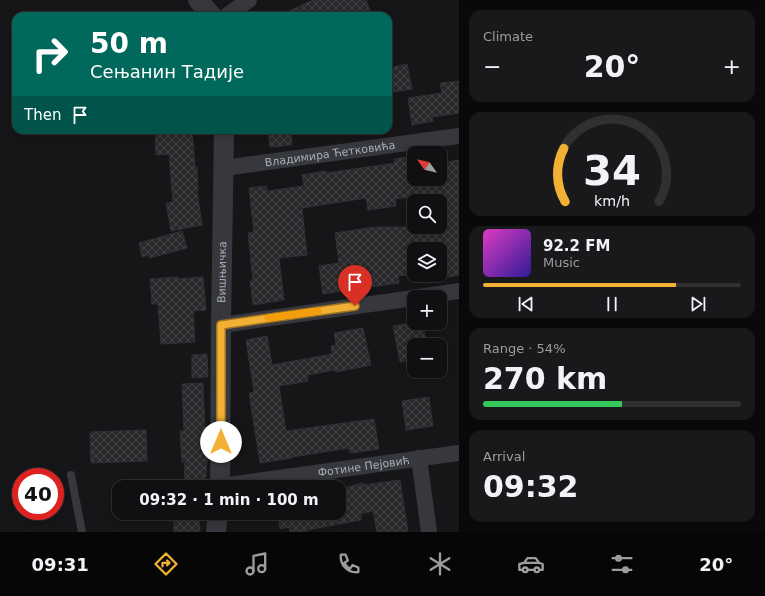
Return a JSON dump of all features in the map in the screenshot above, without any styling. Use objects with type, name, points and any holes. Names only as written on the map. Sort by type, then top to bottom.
[{"type":"street","points":[[198,0],[208,12]]},
{"type":"street","points":[[232,12],[249,0]]},
{"type":"street","name":"Вишњичка","points":[[220,480],[224,134]]},
{"type":"street","name":"Владимира Ћетковића","points":[[224,168],[459,136]]},
{"type":"street","points":[[447,293],[459,291]]},
{"type":"street","points":[[221,325],[407,299]]},
{"type":"street","name":"Фотине Пејовић","points":[[263,480],[459,453]]},
{"type":"street","points":[[419,458],[430,532]]},
{"type":"street","points":[[216,532],[217,520]]},
{"type":"lane","points":[[71,475],[82,532]]},
{"type":"building","points":[[313,0],[366,0],[370,12],[287,12]]},
{"type":"building","points":[[407,64],[412,89],[392,92],[392,67]]},
{"type":"building","points":[[459,81],[459,113],[432,117],[433,121],[412,125],[408,98],[442,93],[440,83]]},
{"type":"building","points":[[155,134],[192,134],[195,167],[197,167],[197,191],[202,225],[171,231],[166,203],[173,202],[169,154],[156,155]]},
{"type":"building","points":[[268,134],[291,134],[292,145],[270,147]]},
{"type":"building","points":[[407,157],[407,186],[447,186],[447,162],[459,160],[459,275],[447,277],[447,242],[407,242],[407,275],[398,276],[399,283],[323,294],[319,266],[339,263],[335,233],[374,227],[407,227],[407,234],[447,234],[447,194],[407,194],[407,197],[395,199],[396,206],[368,210],[366,198],[302,208],[307,255],[279,258],[284,300],[253,305],[250,281],[253,281],[248,233],[254,232],[249,188],[266,186],[267,191],[304,186],[302,175],[395,163],[394,159]]},
{"type":"building","points":[[182,231],[187,248],[149,258],[149,255],[142,257],[139,243]]},
{"type":"building","points":[[178,277],[178,279],[203,277],[206,310],[193,311],[195,342],[161,344],[158,304],[152,304],[150,279]]},
{"type":"building","points":[[407,324],[407,330],[424,330],[425,338],[407,338],[407,360],[400,362],[393,326]]},
{"type":"building","points":[[363,328],[371,365],[336,372],[335,370],[307,375],[308,381],[279,386],[286,431],[374,419],[379,449],[350,453],[349,448],[260,463],[249,393],[254,392],[246,340],[267,336],[272,365],[332,354],[331,346],[336,345],[334,333]]},
{"type":"building","points":[[207,354],[208,377],[192,378],[192,355]]},
{"type":"building","points":[[203,383],[208,461],[206,480],[184,480],[185,462],[182,462],[180,431],[184,431],[182,384]]},
{"type":"building","points":[[429,397],[433,426],[406,430],[402,401]]},
{"type":"building","points":[[146,430],[147,461],[91,463],[90,432]]},
{"type":"building","points":[[400,480],[408,532],[377,532],[373,511],[361,514],[361,520],[307,530],[307,532],[290,532],[289,527],[280,529],[279,520],[346,520],[346,487],[363,483],[364,485]]},
{"type":"building","points":[[174,520],[199,520],[200,532],[174,532]]},
{"type":"slow traffic","points":[[268,318],[318,311]]},
{"type":"route","points":[[221,442],[221,325],[355,306]]}]
